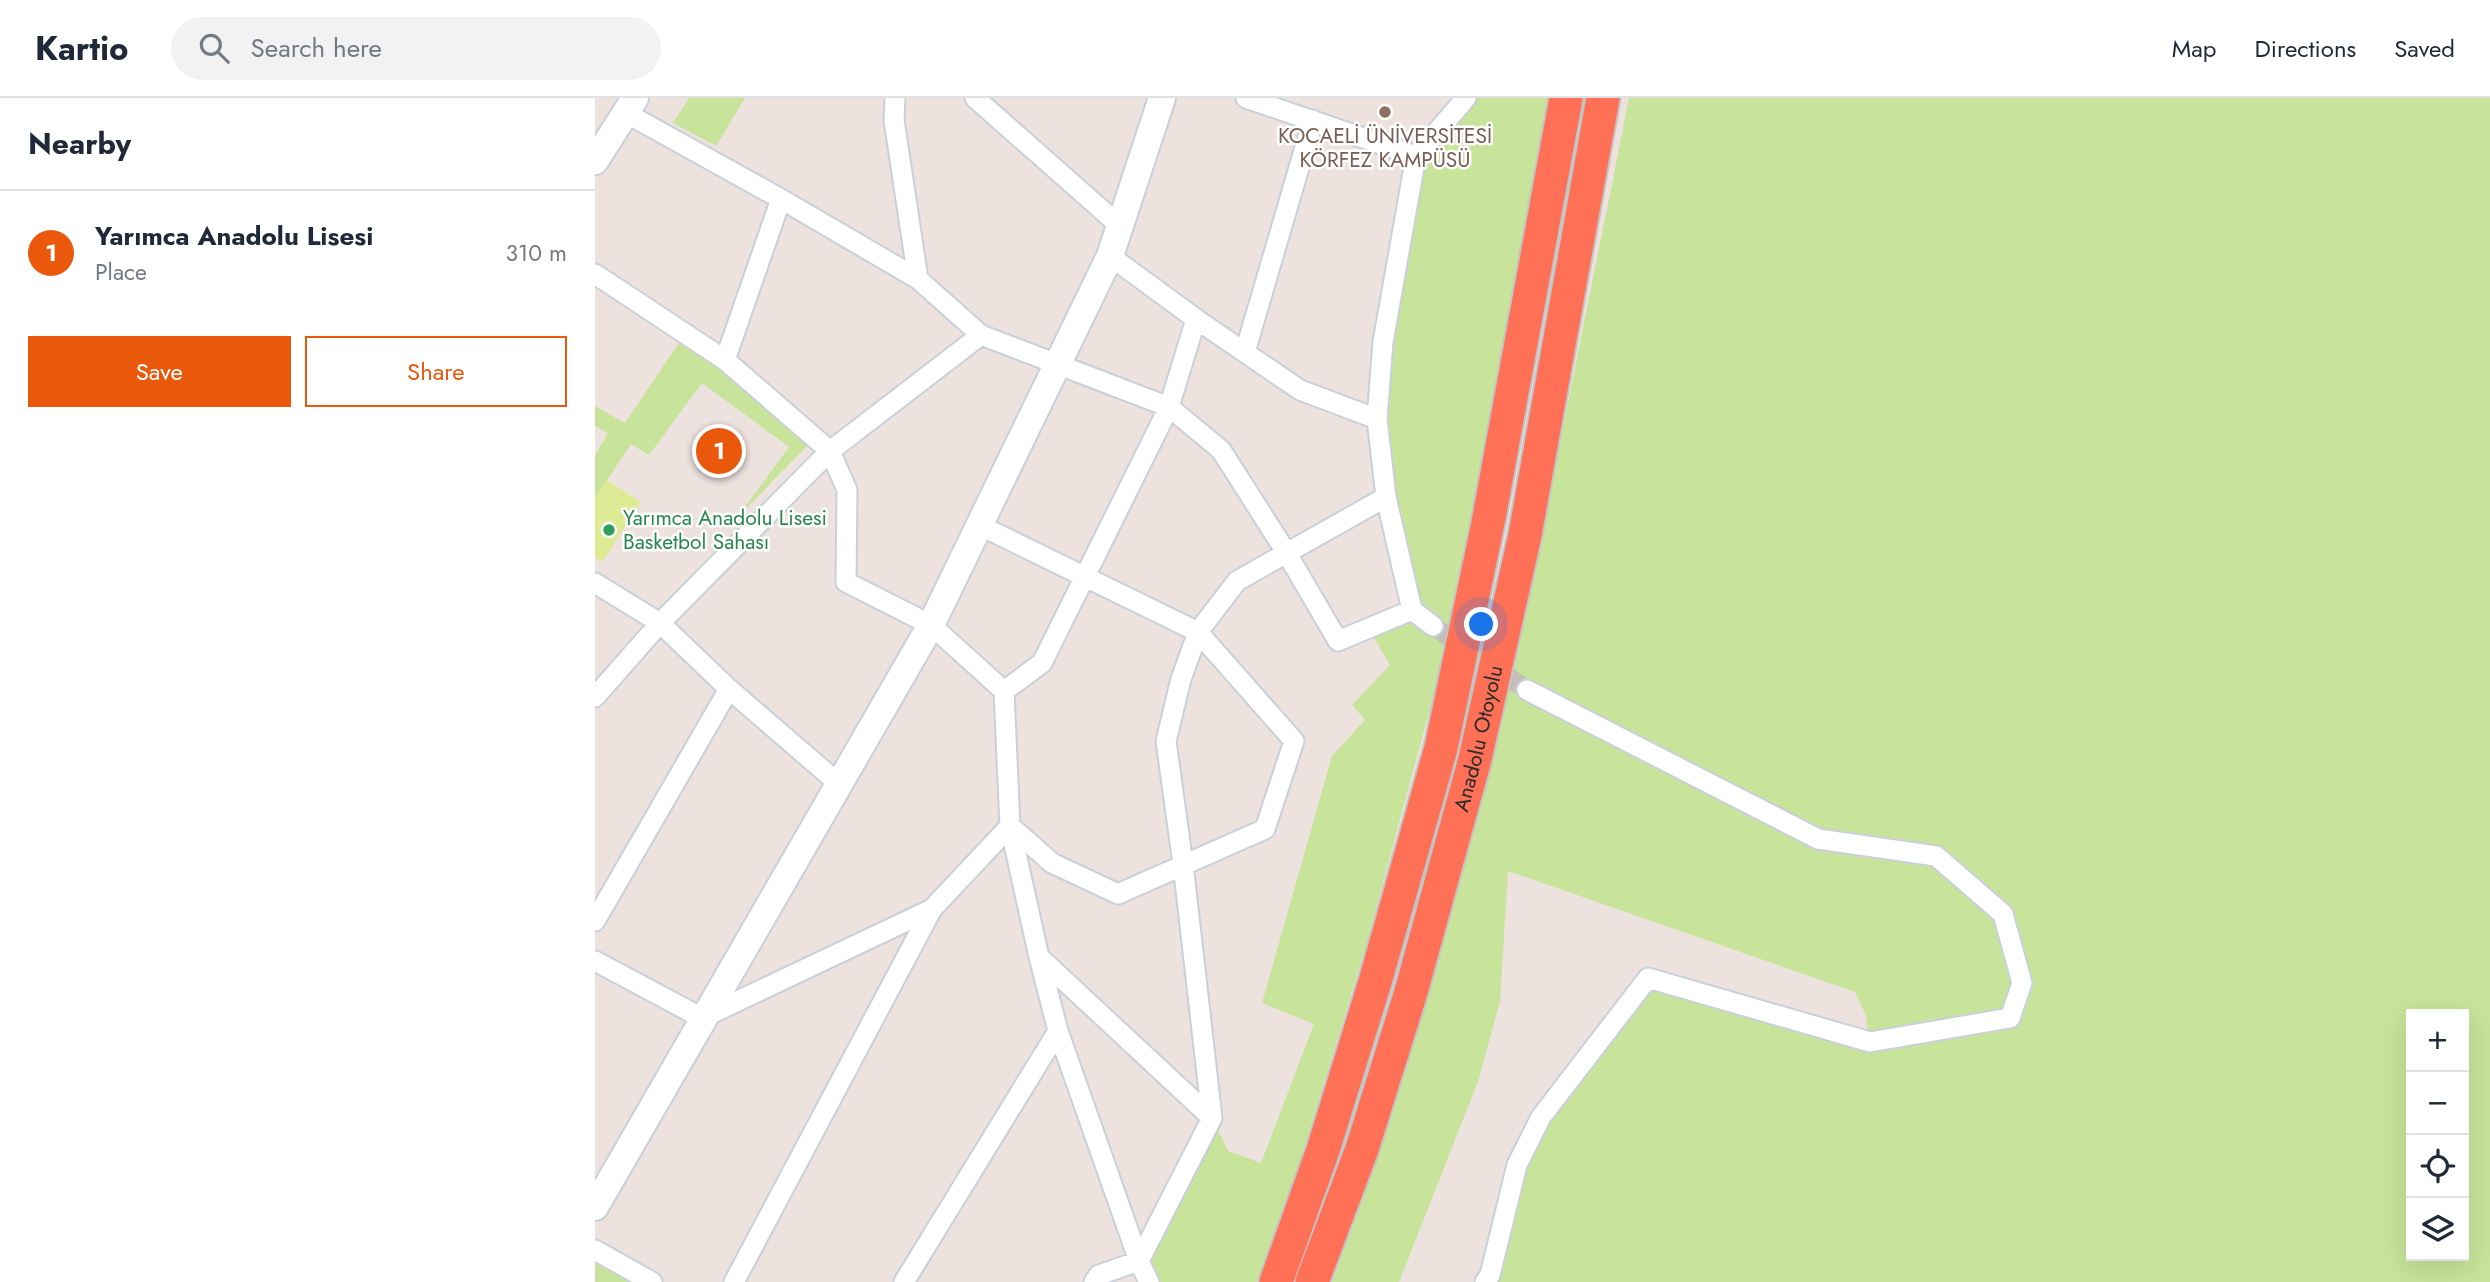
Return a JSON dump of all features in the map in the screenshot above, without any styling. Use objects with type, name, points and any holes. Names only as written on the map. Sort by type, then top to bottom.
[{"type":"highway","name":"Anadolu Otoyolu","points":[[1276,1282],[1324,1150],[1441,748],[1488,523],[1566,98]]},
{"type":"highway","name":"Anadolu Otoyolu","points":[[1312,1282],[1362,1149],[1411,992],[1475,759],[1525,535],[1603,98]]},
{"type":"main road","points":[[595,1207],[931,625],[1109,256],[1162,98]]},
{"type":"main road","points":[[595,161],[630,105]]},
{"type":"street","points":[[895,98],[894,120],[918,279]]},
{"type":"street","points":[[975,98],[1120,226]]},
{"type":"street","points":[[1246,98],[1416,156]]},
{"type":"street","points":[[1433,626],[1412,610],[1385,496],[1377,419],[1383,342],[1416,156],[1466,98]]},
{"type":"street","points":[[630,105],[781,199],[918,279],[981,335],[1169,407],[1221,450],[1286,552],[1338,641],[1412,610]]},
{"type":"street","points":[[1244,352],[1313,120]]},
{"type":"street","points":[[725,360],[781,199]]},
{"type":"street","points":[[1109,256],[1196,320],[1300,390],[1377,419]]},
{"type":"street","points":[[595,274],[725,360],[829,451],[847,490],[846,582],[931,625],[1004,691],[1010,826],[1039,957],[1058,1031],[1139,1261],[1149,1282]]},
{"type":"street","points":[[1004,691],[1042,663],[1169,407],[1196,320]]},
{"type":"street","points":[[595,697],[660,623],[829,451],[981,335]]},
{"type":"street","points":[[1094,1282],[1099,1275],[1139,1261],[1212,1118],[1166,741],[1181,679],[1198,632],[1237,581],[1385,496]]},
{"type":"street","points":[[979,525],[1198,632],[1294,741],[1265,829],[1118,894],[1052,863],[1010,826]]},
{"type":"street","points":[[595,583],[660,623],[729,689],[838,783]]},
{"type":"street","points":[[595,921],[729,689]]},
{"type":"street","points":[[1485,1282],[1490,1275],[1517,1165],[1541,1117],[1648,978],[1870,1042],[2010,1018],[2022,983],[2003,914],[1936,856],[1818,839],[1527,690]]},
{"type":"street","points":[[734,1282],[932,909],[1010,826]]},
{"type":"street","points":[[595,961],[702,1018],[932,909]]},
{"type":"street","points":[[1039,957],[1212,1118]]},
{"type":"street","points":[[904,1282],[1058,1031]]},
{"type":"street","points":[[595,1250],[652,1282]]},
{"type":"green space","points":[[689,98],[745,98],[716,146],[673,123]]},
{"type":"green space","points":[[1466,98],[1552,98],[1449,638],[1366,946],[1298,1168],[1257,1282],[1149,1282],[1139,1261],[1212,1118],[1228,1151],[1261,1163],[1314,1024],[1262,1003],[1332,756],[1365,720],[1352,705],[1390,665],[1368,628],[1412,610],[1377,419],[1416,156]]},
{"type":"green space","points":[[1629,98],[2490,98],[2490,1282],[1485,1282],[1517,1165],[1648,978],[1869,1041],[1866,1015],[1855,992],[1508,871],[1500,1001],[1479,1079],[1399,1282],[1332,1282],[1372,1174],[1440,954],[1498,731],[1547,506]]},
{"type":"green space","points":[[679,343],[727,371],[810,443],[736,519],[789,447],[702,383],[649,455],[631,444],[595,498],[595,456],[608,433],[595,426],[595,406],[625,423]]},
{"type":"green space","name":"Yarımca Anadolu Lisesi Basketbol Sahası","points":[[607,480],[641,502],[602,562],[595,557],[595,498]]},
{"type":"green space","points":[[595,1250],[652,1282],[595,1282]]},
{"type":"tunnel","points":[[1433,626],[1527,690]]},
{"type":"place","name":"KOCAELİ ÜNİVERSİTESİ KÖRFEZ KAMPÜSÜ","points":[[1385,112]]},
{"type":"place","name":"Yarımca Anadolu Lisesi","points":[[719,451]]},
{"type":"place","name":"Yarımca Anadolu Lisesi Basketbol Sahası","points":[[609,530]]}]
